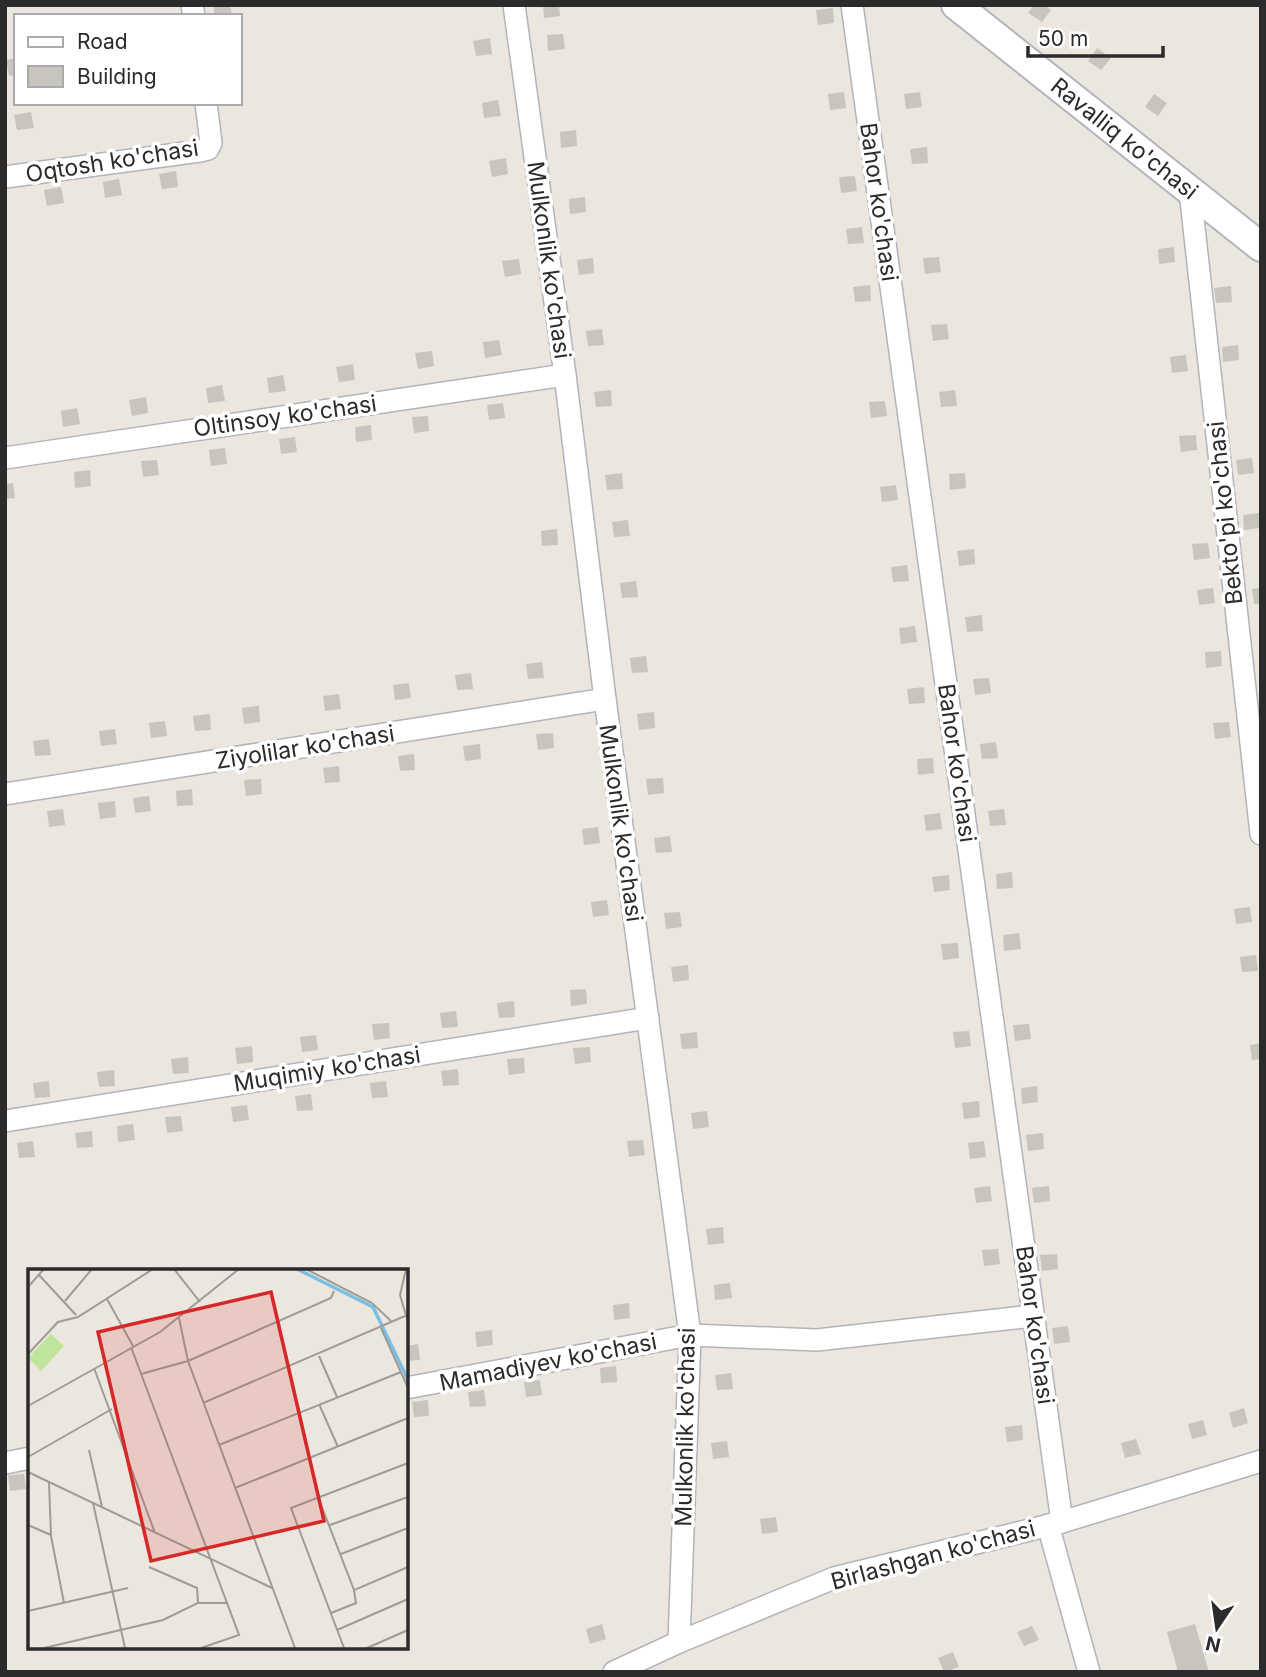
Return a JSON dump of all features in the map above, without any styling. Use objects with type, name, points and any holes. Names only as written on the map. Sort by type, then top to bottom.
[{"type":"street","name":"Mulkonlik ko'chasi","points":[[514,5],[690,1335],[679,1642]]},
{"type":"street","name":"Bahor ko'chasi","points":[[852,5],[1034,1316],[1055,1523],[1089,1672]]},
{"type":"street","name":"Ravalliq ko'chasi","points":[[956,5],[1261,247]]},
{"type":"street","name":"Oqtosh ko'chasi","points":[[5,177],[208,149],[211,137],[206,105]]},
{"type":"street","name":"Bekto'pi ko'chasi","points":[[1190,191],[1261,835]]},
{"type":"street","name":"Oltinsoy ko'chasi","points":[[5,458],[565,375]]},
{"type":"street","name":"Ziyolilar ko'chasi","points":[[5,794],[605,699]]},
{"type":"street","name":"Muqimiy ko'chasi","points":[[5,1121],[648,1018]]},
{"type":"street","name":"Mamadiyev ko'chasi","points":[[408,1388],[690,1335],[817,1340],[1034,1316]]},
{"type":"street","points":[[5,1463],[28,1458]]},
{"type":"street","name":"Birlashgan ko'chasi","points":[[614,1672],[834,1578],[1055,1523],[1261,1461]]},
{"type":"building","points":[[213,5],[230,5],[232,14],[215,14]]},
{"type":"building","points":[[543,5],[559,5],[560,16],[544,18]]},
{"type":"building","points":[[1034,5],[1045,5],[1051,10],[1042,22],[1028,13]]},
{"type":"building","points":[[833,8],[834,23],[818,25],[816,10]]},
{"type":"building","points":[[563,34],[565,49],[548,51],[547,35]]},
{"type":"building","points":[[490,38],[492,54],[476,56],[473,41]]},
{"type":"building","points":[[1097,48],[1111,58],[1101,70],[1088,61]]},
{"type":"building","points":[[14,58],[14,75],[9,76],[6,60]]},
{"type":"building","points":[[844,92],[846,108],[830,110],[828,94]]},
{"type":"building","points":[[920,92],[922,107],[906,109],[904,94]]},
{"type":"building","points":[[1154,94],[1167,103],[1158,116],[1145,107]]},
{"type":"building","points":[[498,100],[501,116],[484,118],[482,103]]},
{"type":"building","points":[[31,112],[34,128],[17,130],[14,115]]},
{"type":"building","points":[[576,130],[577,146],[561,148],[560,132]]},
{"type":"building","points":[[927,147],[928,163],[912,164],[910,149]]},
{"type":"building","points":[[506,158],[508,174],[492,177],[489,161]]},
{"type":"building","points":[[176,171],[178,187],[162,189],[159,174]]},
{"type":"building","points":[[855,176],[857,191],[841,193],[839,177]]},
{"type":"building","points":[[119,179],[122,195],[105,198],[103,182]]},
{"type":"building","points":[[61,187],[64,203],[47,206],[44,190]]},
{"type":"building","points":[[585,197],[586,212],[570,214],[569,199]]},
{"type":"building","points":[[862,227],[864,243],[848,244],[846,229]]},
{"type":"building","points":[[1174,247],[1175,262],[1159,264],[1158,249]]},
{"type":"building","points":[[939,257],[941,272],[925,274],[923,258]]},
{"type":"building","points":[[593,258],[594,273],[579,275],[577,260]]},
{"type":"building","points":[[519,259],[521,274],[505,277],[502,261]]},
{"type":"building","points":[[870,285],[871,301],[855,302],[853,287]]},
{"type":"building","points":[[1231,286],[1232,302],[1216,303],[1214,288]]},
{"type":"building","points":[[947,324],[949,339],[933,341],[931,325]]},
{"type":"building","points":[[602,329],[604,345],[588,346],[586,331]]},
{"type":"building","points":[[499,340],[502,355],[485,358],[483,342]]},
{"type":"building","points":[[1238,345],[1239,360],[1223,362],[1222,347]]},
{"type":"building","points":[[432,351],[434,366],[418,369],[415,353]]},
{"type":"building","points":[[1186,355],[1188,371],[1172,373],[1170,357]]},
{"type":"building","points":[[353,364],[355,380],[339,382],[336,367]]},
{"type":"building","points":[[283,375],[286,391],[269,393],[267,378]]},
{"type":"building","points":[[222,385],[225,401],[208,403],[206,388]]},
{"type":"building","points":[[611,390],[612,406],[596,407],[594,392]]},
{"type":"building","points":[[955,390],[957,406],[941,407],[939,392]]},
{"type":"building","points":[[146,397],[148,413],[132,416],[129,400]]},
{"type":"building","points":[[885,401],[887,416],[871,418],[869,402]]},
{"type":"building","points":[[503,403],[505,418],[489,420],[487,405]]},
{"type":"building","points":[[77,408],[80,424],[63,427],[61,411]]},
{"type":"building","points":[[428,416],[429,431],[414,433],[412,417]]},
{"type":"building","points":[[371,425],[372,440],[356,442],[355,427]]},
{"type":"building","points":[[1196,435],[1197,450],[1181,452],[1179,436]]},
{"type":"building","points":[[295,437],[297,452],[281,454],[279,439]]},
{"type":"building","points":[[225,448],[227,464],[211,466],[209,450]]},
{"type":"building","points":[[1252,458],[1254,473],[1238,475],[1236,460]]},
{"type":"building","points":[[157,460],[159,475],[143,477],[141,461]]},
{"type":"building","points":[[90,470],[91,486],[75,488],[74,472]]},
{"type":"building","points":[[622,473],[623,489],[607,490],[605,475]]},
{"type":"building","points":[[965,473],[966,488],[950,490],[949,474]]},
{"type":"building","points":[[13,483],[15,498],[5,499],[5,484]]},
{"type":"building","points":[[896,485],[898,500],[882,502],[880,487]]},
{"type":"building","points":[[1259,513],[1260,528],[1244,530],[1243,515]]},
{"type":"building","points":[[628,520],[630,536],[614,537],[612,522]]},
{"type":"building","points":[[557,529],[558,545],[542,546],[541,531]]},
{"type":"building","points":[[1208,543],[1210,558],[1194,560],[1192,544]]},
{"type":"building","points":[[974,549],[975,564],[959,566],[957,551]]},
{"type":"building","points":[[907,565],[909,581],[893,582],[891,567]]},
{"type":"building","points":[[636,581],[638,597],[622,598],[620,583]]},
{"type":"building","points":[[1213,588],[1215,603],[1199,605],[1197,590]]},
{"type":"building","points":[[1261,588],[1261,604],[1254,604],[1252,589]]},
{"type":"building","points":[[982,615],[983,631],[967,632],[965,617]]},
{"type":"building","points":[[915,626],[917,642],[901,644],[899,628]]},
{"type":"building","points":[[1221,651],[1222,666],[1206,668],[1205,652]]},
{"type":"building","points":[[646,656],[648,672],[632,673],[630,658]]},
{"type":"building","points":[[542,662],[544,678],[528,679],[526,664]]},
{"type":"building","points":[[471,673],[473,689],[457,690],[455,675]]},
{"type":"building","points":[[989,678],[991,693],[975,695],[973,679]]},
{"type":"building","points":[[409,683],[411,698],[395,700],[393,685]]},
{"type":"building","points":[[924,687],[925,703],[909,704],[907,689]]},
{"type":"building","points":[[339,694],[341,709],[325,711],[323,696]]},
{"type":"building","points":[[259,706],[260,722],[244,724],[242,708]]},
{"type":"building","points":[[654,712],[655,728],[639,730],[637,714]]},
{"type":"building","points":[[210,714],[211,730],[195,731],[193,716]]},
{"type":"building","points":[[165,721],[167,736],[151,738],[149,723]]},
{"type":"building","points":[[1229,722],[1231,737],[1215,739],[1213,723]]},
{"type":"building","points":[[115,729],[117,744],[101,746],[99,731]]},
{"type":"building","points":[[553,733],[554,748],[538,750],[536,734]]},
{"type":"building","points":[[49,739],[51,755],[35,756],[33,741]]},
{"type":"building","points":[[996,742],[998,758],[982,759],[980,744]]},
{"type":"building","points":[[480,744],[481,759],[465,761],[463,746]]},
{"type":"building","points":[[414,754],[415,770],[400,771],[398,756]]},
{"type":"building","points":[[933,758],[934,773],[918,775],[917,759]]},
{"type":"building","points":[[339,766],[340,782],[325,783],[323,768]]},
{"type":"building","points":[[663,778],[664,793],[648,795],[646,779]]},
{"type":"building","points":[[261,779],[262,794],[246,796],[244,780]]},
{"type":"building","points":[[192,789],[193,805],[177,806],[176,791]]},
{"type":"building","points":[[149,796],[151,811],[135,813],[133,798]]},
{"type":"building","points":[[115,801],[116,817],[100,819],[98,803]]},
{"type":"building","points":[[63,809],[65,825],[49,827],[47,811]]},
{"type":"building","points":[[1004,809],[1006,825],[990,826],[988,811]]},
{"type":"building","points":[[940,813],[942,829],[926,831],[924,815]]},
{"type":"building","points":[[598,827],[600,843],[584,845],[582,829]]},
{"type":"building","points":[[670,836],[672,852],[656,853],[654,838]]},
{"type":"building","points":[[1012,872],[1013,888],[997,889],[996,874]]},
{"type":"building","points":[[949,875],[950,890],[934,892],[932,877]]},
{"type":"building","points":[[607,900],[609,915],[593,917],[591,902]]},
{"type":"building","points":[[1250,907],[1252,922],[1236,924],[1234,909]]},
{"type":"building","points":[[680,912],[682,927],[666,929],[664,913]]},
{"type":"building","points":[[1019,933],[1021,949],[1004,951],[1003,935]]},
{"type":"building","points":[[958,943],[959,958],[943,960],[941,944]]},
{"type":"building","points":[[1256,955],[1258,971],[1242,972],[1240,957]]},
{"type":"building","points":[[688,965],[689,980],[673,982],[671,967]]},
{"type":"building","points":[[586,989],[587,1004],[571,1006],[570,990]]},
{"type":"building","points":[[514,1001],[515,1017],[499,1018],[497,1003]]},
{"type":"building","points":[[456,1011],[458,1027],[442,1028],[440,1013]]},
{"type":"building","points":[[389,1023],[390,1038],[374,1040],[372,1024]]},
{"type":"building","points":[[1029,1024],[1031,1039],[1015,1041],[1013,1025]]},
{"type":"building","points":[[969,1031],[971,1046],[955,1048],[953,1032]]},
{"type":"building","points":[[697,1032],[698,1048],[682,1049],[680,1034]]},
{"type":"building","points":[[316,1035],[318,1050],[302,1052],[300,1037]]},
{"type":"building","points":[[1261,1043],[1261,1059],[1252,1060],[1250,1045]]},
{"type":"building","points":[[252,1046],[253,1062],[237,1064],[235,1048]]},
{"type":"building","points":[[590,1047],[591,1062],[575,1064],[573,1048]]},
{"type":"building","points":[[188,1057],[189,1073],[173,1074],[171,1059]]},
{"type":"building","points":[[524,1058],[525,1073],[509,1075],[507,1059]]},
{"type":"building","points":[[458,1069],[459,1085],[443,1086],[441,1071]]},
{"type":"building","points":[[114,1070],[115,1086],[99,1087],[97,1072]]},
{"type":"building","points":[[49,1081],[50,1097],[35,1098],[33,1083]]},
{"type":"building","points":[[386,1081],[388,1097],[372,1098],[370,1083]]},
{"type":"building","points":[[1037,1086],[1038,1102],[1022,1104],[1021,1088]]},
{"type":"building","points":[[311,1094],[313,1110],[297,1111],[295,1096]]},
{"type":"building","points":[[979,1101],[980,1117],[964,1119],[962,1103]]},
{"type":"building","points":[[247,1105],[249,1120],[233,1122],[231,1107]]},
{"type":"building","points":[[707,1111],[709,1127],[693,1129],[691,1113]]},
{"type":"building","points":[[181,1116],[183,1131],[167,1133],[165,1117]]},
{"type":"building","points":[[133,1124],[135,1140],[118,1142],[117,1126]]},
{"type":"building","points":[[92,1131],[93,1147],[77,1148],[75,1133]]},
{"type":"building","points":[[1043,1133],[1044,1149],[1028,1151],[1026,1135]]},
{"type":"building","points":[[643,1140],[645,1155],[629,1157],[627,1141]]},
{"type":"building","points":[[33,1141],[35,1157],[19,1158],[17,1143]]},
{"type":"building","points":[[984,1141],[986,1157],[970,1159],[968,1143]]},
{"type":"building","points":[[990,1186],[992,1201],[976,1203],[974,1188]]},
{"type":"building","points":[[1049,1186],[1050,1201],[1034,1203],[1032,1188]]},
{"type":"building","points":[[723,1227],[724,1243],[708,1245],[706,1229]]},
{"type":"building","points":[[998,1249],[1000,1264],[984,1266],[982,1250]]},
{"type":"building","points":[[1057,1254],[1058,1269],[1042,1271],[1040,1255]]},
{"type":"building","points":[[730,1283],[732,1298],[715,1300],[714,1285]]},
{"type":"building","points":[[629,1303],[630,1318],[614,1320],[613,1305]]},
{"type":"building","points":[[1068,1326],[1070,1342],[1054,1344],[1052,1328]]},
{"type":"building","points":[[492,1330],[493,1345],[477,1347],[475,1332]]},
{"type":"building","points":[[418,1344],[420,1360],[408,1361],[408,1346]]},
{"type":"building","points":[[616,1366],[617,1382],[601,1383],[600,1368]]},
{"type":"building","points":[[731,1373],[733,1389],[717,1390],[715,1375]]},
{"type":"building","points":[[540,1380],[542,1395],[526,1397],[524,1382]]},
{"type":"building","points":[[484,1390],[486,1406],[470,1407],[468,1392]]},
{"type":"building","points":[[428,1400],[429,1416],[414,1417],[412,1402]]},
{"type":"building","points":[[1244,1408],[1248,1423],[1233,1428],[1229,1413]]},
{"type":"building","points":[[1203,1420],[1207,1435],[1192,1439],[1188,1424]]},
{"type":"building","points":[[1022,1425],[1023,1440],[1007,1442],[1005,1427]]},
{"type":"building","points":[[1136,1439],[1141,1454],[1125,1458],[1121,1443]]},
{"type":"building","points":[[727,1441],[729,1457],[713,1459],[711,1443]]},
{"type":"building","points":[[24,1474],[26,1489],[10,1491],[8,1475]]},
{"type":"building","points":[[776,1517],[778,1532],[762,1534],[760,1519]]},
{"type":"building","points":[[602,1624],[606,1639],[590,1644],[586,1629]]},
{"type":"building","points":[[1195,1624],[1209,1672],[1178,1672],[1167,1632]]},
{"type":"building","points":[[1032,1626],[1039,1640],[1024,1646],[1017,1632]]},
{"type":"building","points":[[953,1652],[959,1667],[944,1672],[938,1658]]}]
